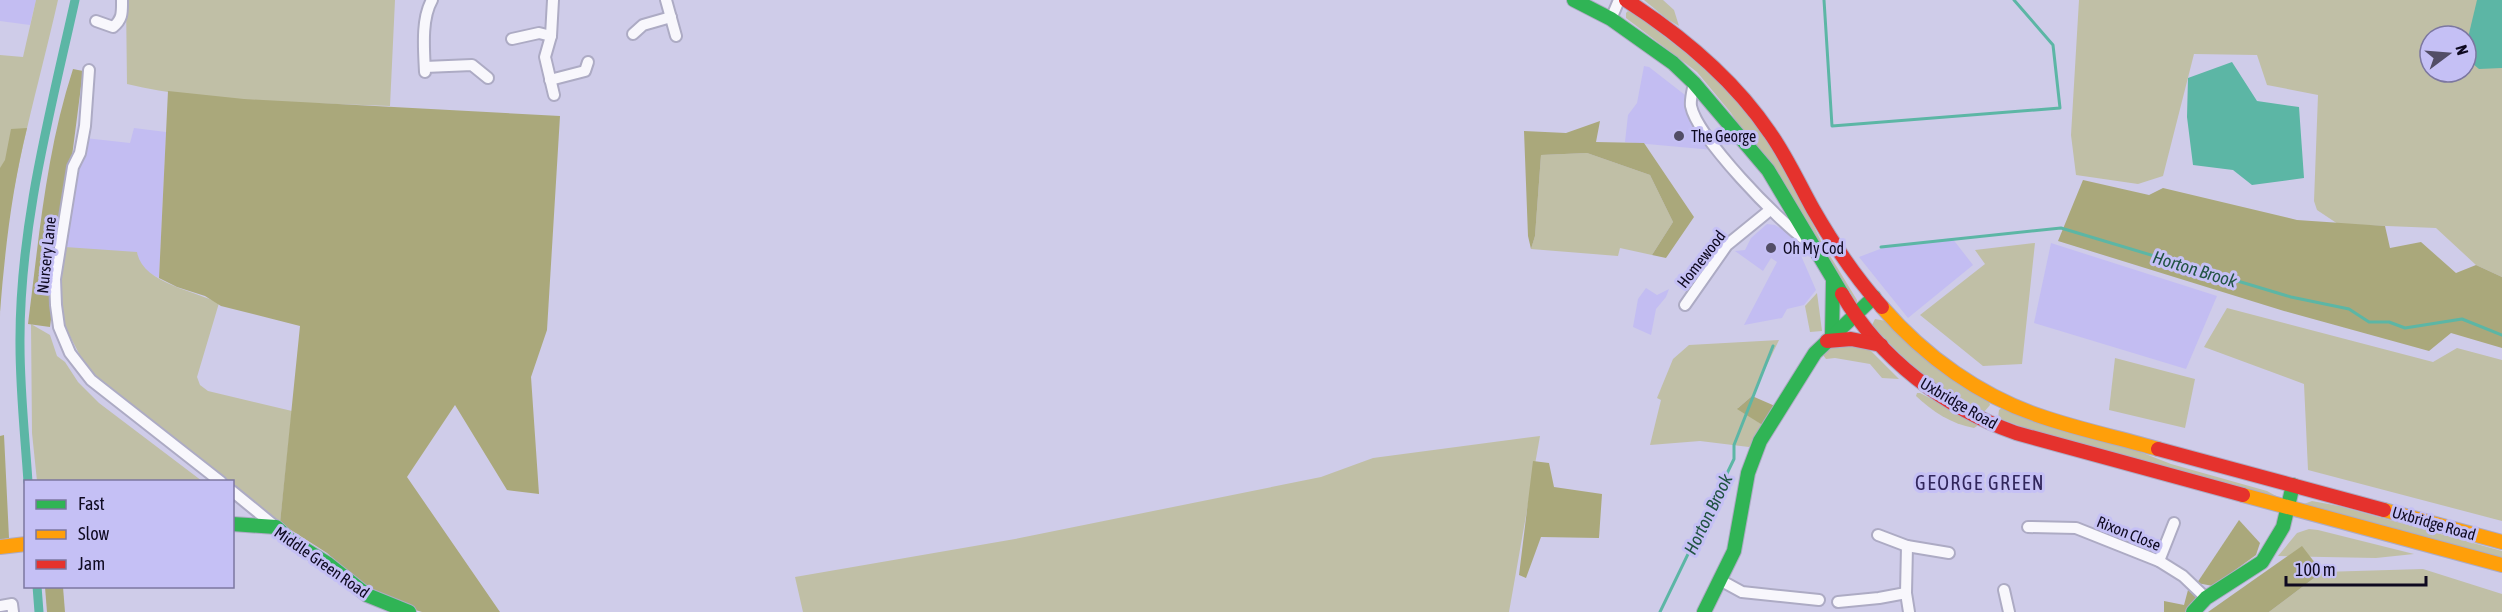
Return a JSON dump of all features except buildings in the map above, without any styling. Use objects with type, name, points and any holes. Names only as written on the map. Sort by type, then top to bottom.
[{"type":"main road","name":"Uxbridge Road","points":[[1574,0],[1611,19],[1673,63],[1694,83],[1768,170],[1854,315],[1902,367],[1931,390],[1988,423],[2072,449],[2502,565]]},
{"type":"main road","name":"Uxbridge Road","points":[[1626,0],[1658,20],[1696,50],[1741,95],[1764,124],[1821,223],[1874,297],[1914,339],[1947,366],[1999,399],[2042,417],[2502,542]]},
{"type":"main road","points":[[1830,338],[1833,281]]},
{"type":"main road","points":[[1704,612],[1734,551],[1748,473],[1760,441],[1815,353],[1874,297]]},
{"type":"main road","points":[[1830,338],[1851,339],[1881,345]]},
{"type":"main road","points":[[2193,612],[2206,598],[2262,562],[2283,527],[2293,485]]},
{"type":"main road","name":"Middle Green Road","points":[[234,524],[276,526],[290,540],[328,564],[367,595],[409,612]]},
{"type":"street","points":[[96,21],[113,27],[120,22],[122,0]]},
{"type":"street","points":[[432,0],[428,7],[425,69],[472,66],[488,78]]},
{"type":"street","points":[[553,0],[551,36],[545,57],[554,95]]},
{"type":"street","points":[[666,0],[676,36]]},
{"type":"street","points":[[1611,19],[1619,0]]},
{"type":"street","points":[[1641,0],[1658,20]]},
{"type":"street","points":[[633,34],[643,25],[671,17]]},
{"type":"street","points":[[512,39],[539,33],[551,36]]},
{"type":"street","points":[[550,80],[585,71],[588,62]]},
{"type":"street","name":"Nursery Lane","points":[[88,70],[83,135],[80,153],[73,167],[55,279],[59,327],[70,353],[91,380],[218,480]]},
{"type":"street","points":[[1694,83],[1691,105],[1702,128],[1770,210],[1810,243]]},
{"type":"street","name":"Homewood","points":[[1685,304],[1727,245],[1770,210]]},
{"type":"street","points":[[234,493],[276,526]]},
{"type":"street","points":[[2158,561],[2174,523]]},
{"type":"street","name":"Rixon Close","points":[[2028,527],[2076,528],[2158,561],[2183,576],[2206,598]]},
{"type":"street","points":[[1878,535],[1907,546],[1949,553]]},
{"type":"street","points":[[1907,546],[1906,593],[1910,612]]},
{"type":"street","points":[[1720,580],[1742,592],[1818,600]]},
{"type":"street","points":[[2004,590],[2009,612]]},
{"type":"street","points":[[1838,602],[1906,593]]},
{"type":"street","points":[[0,606],[12,604],[13,612]]},
{"type":"shaded area","points":[[0,0],[36,0],[30,25],[0,21]]},
{"type":"shaded area","points":[[36,0],[58,0],[12,197],[2,277],[0,318],[0,55],[23,57]]},
{"type":"shaded area","points":[[126,0],[395,0],[390,106],[225,99],[159,91],[127,84]]},
{"type":"shaded area","points":[[1644,0],[1663,0],[1674,10],[1679,26],[1667,19]]},
{"type":"shaded area","points":[[2079,0],[2502,0],[2502,277],[2476,265],[2436,228],[2338,224],[2317,210],[2314,201],[2318,95],[2267,85],[2257,55],[2194,54],[2163,176],[2138,184],[2076,175],[2071,135]]},
{"type":"shaded area","points":[[2477,0],[2502,0],[2502,68],[2478,68],[2478,24],[2471,24]]},
{"type":"shaded area","points":[[1628,11],[1642,19],[1696,61],[1722,84],[1755,122],[1788,172],[1821,241],[1857,302],[1854,303],[1731,113],[1697,72],[1626,18]]},
{"type":"shaded area","points":[[2232,62],[2257,101],[2299,107],[2304,178],[2252,185],[2233,170],[2193,165],[2187,117],[2188,78]]},
{"type":"shaded area","points":[[1644,66],[1649,67],[1685,95],[1697,127],[1713,150],[1625,142],[1628,115],[1637,103]]},
{"type":"shaded area","points":[[73,69],[83,71],[50,327],[28,324],[50,163]]},
{"type":"shaded area","points":[[168,91],[244,99],[560,116],[547,330],[531,377],[539,494],[507,490],[455,405],[407,477],[500,612],[422,612],[389,602],[369,590],[327,553],[280,523],[300,326],[221,306],[205,296],[177,287],[159,278]]},
{"type":"shaded area","points":[[1600,121],[1596,142],[1644,143],[1694,217],[1666,258],[1652,255],[1673,222],[1650,175],[1587,153],[1541,155],[1535,236],[1531,249],[1528,236],[1524,131],[1566,133]]},
{"type":"shaded area","points":[[27,128],[10,219],[0,312],[0,168],[5,160],[11,129]]},
{"type":"shaded area","points":[[134,128],[166,132],[159,278],[147,272],[139,261],[65,247],[85,138],[130,143]]},
{"type":"shaded area","points":[[1587,153],[1650,175],[1673,222],[1652,255],[1620,248],[1618,256],[1531,249],[1535,236],[1541,155]]},
{"type":"shaded area","points":[[2083,180],[2149,195],[2163,188],[2297,220],[2385,226],[2390,248],[2421,242],[2456,273],[2476,265],[2502,277],[2502,348],[2451,333],[2429,351],[2284,311],[2058,241]]},
{"type":"shaded area","points":[[1767,224],[1775,225],[1792,235],[1816,290],[1804,305],[1787,309],[1782,318],[1744,325],[1777,262],[1771,258],[1763,271],[1735,251],[1745,250],[1751,238]]},
{"type":"shaded area","points":[[1952,238],[1973,265],[1908,318],[1859,257],[1888,246]]},
{"type":"shaded area","points":[[2035,243],[2022,364],[1983,366],[1920,315],[1985,264],[1975,250]]},
{"type":"shaded area","points":[[2051,243],[2217,296],[2186,369],[2034,323]]},
{"type":"shaded area","points":[[65,247],[137,252],[141,263],[159,279],[219,303],[197,377],[200,385],[208,391],[292,411],[280,523],[234,487],[234,480],[225,480],[108,390],[85,365],[61,319],[58,296]]},
{"type":"shaded area","points":[[1646,288],[1657,295],[1669,289],[1666,297],[1656,309],[1651,335],[1633,327],[1638,299]]},
{"type":"shaded area","points":[[1817,293],[1822,331],[1810,332],[1805,306]]},
{"type":"shaded area","points":[[2227,308],[2433,362],[2457,348],[2502,360],[2502,521],[2308,470],[2304,384],[2204,347]]},
{"type":"shaded area","points":[[1875,319],[1886,321],[1988,398],[1990,405],[1984,412],[1936,384],[1911,364],[1872,325]]},
{"type":"shaded area","points":[[31,324],[50,335],[57,356],[65,362],[78,382],[99,403],[201,480],[37,480],[32,433]]},
{"type":"shaded area","points":[[1779,340],[1752,396],[1738,408],[1764,426],[1749,447],[1700,441],[1650,445],[1661,400],[1657,398],[1673,359],[1689,345]]},
{"type":"shaded area","points":[[1832,345],[1866,346],[1899,379],[1882,378],[1870,364],[1835,358],[1826,359],[1823,355]]},
{"type":"shaded area","points":[[2115,358],[2195,379],[2185,428],[2109,410]]},
{"type":"shaded area","points":[[1917,393],[1976,422],[1977,426],[1974,428],[1966,426],[1942,416],[1916,396]]},
{"type":"shaded area","points":[[1752,396],[1775,406],[1764,426],[1737,409]]},
{"type":"shaded area","points":[[2003,407],[2171,464],[2267,491],[2278,497],[2066,443],[1998,418],[1999,410]]},
{"type":"shaded area","points":[[4,435],[9,538],[0,543],[0,436]]},
{"type":"shaded area","points":[[1540,436],[1509,612],[803,612],[795,577],[1015,539],[1321,477],[1373,458]]},
{"type":"shaded area","points":[[1533,461],[1549,463],[1554,487],[1602,494],[1599,538],[1541,537],[1526,578],[1519,575]]},
{"type":"shaded area","points":[[2312,501],[2339,506],[2502,551],[2502,565],[2304,504]]},
{"type":"shaded area","points":[[2239,520],[2260,543],[2256,555],[2213,586],[2197,583]]},
{"type":"shaded area","points":[[2309,529],[2414,554],[2376,558],[2278,556],[2297,533]]},
{"type":"shaded area","points":[[2302,546],[2322,572],[2269,612],[2208,612]]},
{"type":"shaded area","points":[[2423,569],[2502,594],[2502,612],[2269,612],[2322,572]]},
{"type":"shaded area","points":[[45,588],[63,588],[65,612],[47,612]]},
{"type":"shaded area","points":[[2188,590],[2198,598],[2187,612],[2164,612],[2164,601],[2184,605]]},
{"type":"waterway","points":[[28,480],[20,362],[21,301],[25,258],[30,214],[46,128],[75,0]]},
{"type":"waterway","points":[[1824,0],[1832,126],[2060,108],[2053,45],[2014,0]]},
{"type":"waterway","name":"Horton Brook","points":[[1881,247],[2061,228],[2291,297],[2349,309],[2369,322],[2389,322],[2405,328],[2462,319],[2502,335]]},
{"type":"waterway","name":"Horton Brook","points":[[1660,612],[1734,459],[1734,445],[1773,346]]},
{"type":"waterway","points":[[37,588],[39,612]]},
{"type":"traffic: fast","points":[[1574,0],[1611,19],[1673,63],[1694,83],[1768,170],[1842,294]]},
{"type":"traffic: fast","points":[[1832,335],[1833,281]]},
{"type":"traffic: fast","points":[[1704,612],[1734,551],[1748,473],[1760,441],[1815,353],[1874,297]]},
{"type":"traffic: fast","points":[[2193,612],[2206,598],[2262,562],[2283,527],[2293,485]]},
{"type":"traffic: fast","points":[[234,524],[276,527],[290,540],[328,564],[367,595],[409,612]]},
{"type":"traffic: slow","points":[[1882,307],[1898,325],[1935,358],[1955,373],[1998,398],[2020,409],[2057,422],[2158,449]]},
{"type":"traffic: slow","points":[[2243,495],[2502,565]]},
{"type":"traffic: slow","points":[[2384,510],[2502,542]]},
{"type":"traffic: slow","points":[[0,547],[24,544]]},
{"type":"traffic: jam","points":[[1626,0],[1686,43],[1740,94],[1776,142],[1837,247],[1882,307]]},
{"type":"traffic: jam","points":[[1842,294],[1857,318],[1895,360],[1940,395],[1964,410],[2016,433],[2243,495]]},
{"type":"traffic: jam","points":[[1827,341],[1851,339],[1881,345]]},
{"type":"traffic: jam","points":[[2158,449],[2384,510]]},
{"type":"place","name":"The George","points":[[1679,136]]},
{"type":"place","name":"Oh My Cod","points":[[1771,248]]},
{"type":"district","name":"GEORGE GREEN","points":[[1980,482]]}]
